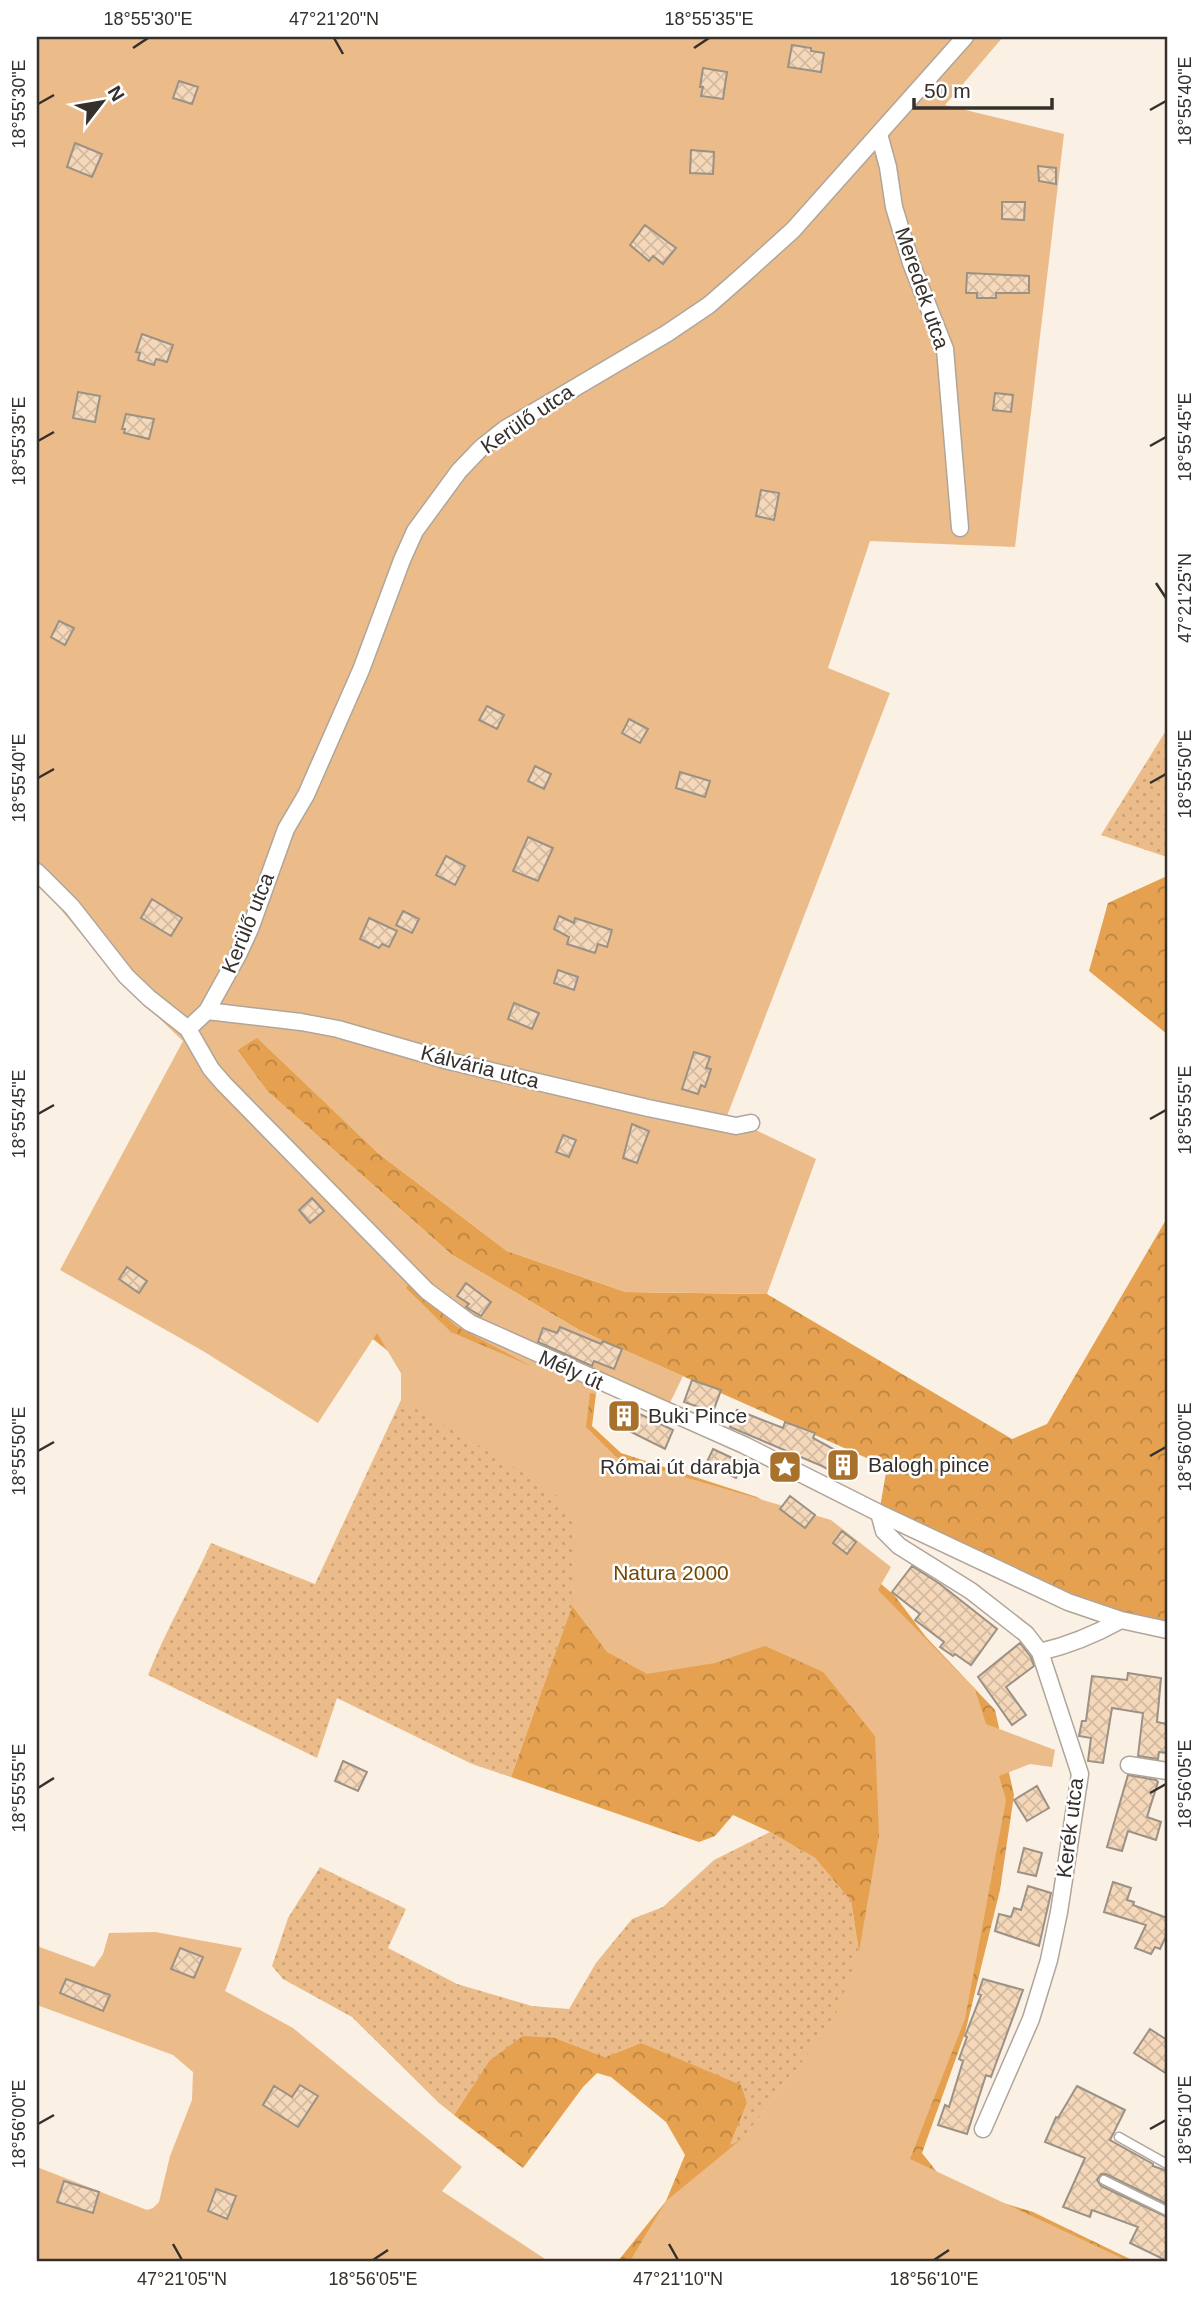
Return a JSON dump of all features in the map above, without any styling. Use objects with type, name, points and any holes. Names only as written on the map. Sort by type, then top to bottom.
[{"type":"street","name":"Kerülő utca","points":[[188,1029],[207,1011],[250,929],[286,829],[306,795],[361,670],[406,551],[415,531],[440,496],[474,456],[505,429],[666,334],[709,305],[793,230],[965,37]]},
{"type":"street","name":"Meredek utca","points":[[879,134],[888,167],[894,207],[945,349],[960,528]]},
{"type":"street","points":[[37,872],[72,907],[126,976],[149,999],[188,1029]]},
{"type":"street","name":"Kálvária utca","points":[[207,1011],[338,1029],[449,1061],[648,1108],[736,1126],[751,1124]]},
{"type":"street","name":"Mély út","points":[[188,1029],[211,1069],[224,1084],[427,1291],[470,1323],[561,1366],[744,1445],[879,1513],[1068,1602],[1121,1620],[1167,1630]]},
{"type":"street","name":"Kerék utca","points":[[879,1513],[884,1531],[899,1546],[971,1591],[1026,1634],[1040,1652],[1080,1774],[1061,1901],[1049,1960],[1031,2019],[983,2129]]},
{"type":"street","points":[[1040,1652],[1071,1645],[1121,1620]]},
{"type":"street","points":[[1129,1765],[1167,1771]]},
{"type":"lane","points":[[1119,2137],[1167,2164]]},
{"type":"lane","points":[[1104,2180],[1167,2211]]},
{"type":"green space","points":[[37,37],[1003,37],[945,105],[1064,134],[1015,547],[870,541],[828,668],[890,693],[727,1116],[816,1159],[767,1294],[626,1292],[507,1251],[378,1153],[257,1038],[237,1050],[267,1091],[452,1255],[579,1330],[683,1376],[666,1411],[600,1384],[596,1394],[590,1393],[586,1427],[616,1457],[831,1520],[891,1567],[878,1590],[975,1689],[986,1724],[1055,1750],[1052,1767],[1030,1764],[999,1776],[1006,1800],[965,2019],[910,2159],[1128,2261],[630,2261],[666,2201],[744,2137],[833,2022],[859,1952],[879,1835],[875,1736],[823,1672],[765,1646],[715,1663],[647,1674],[607,1652],[572,1606],[575,1529],[561,1498],[504,1460],[401,1400],[401,1373],[377,1333],[318,1423],[203,1351],[60,1270],[183,1041],[122,983],[52,899],[37,886]],"holes":[[[409,1284],[456,1326],[531,1366],[451,1332],[406,1288]]]},
{"type":"green space","points":[[1167,729],[1167,857],[1101,835]]},
{"type":"green space","points":[[1167,876],[1167,1034],[1089,971],[1108,903]]},
{"type":"green space","points":[[257,1037],[378,1153],[507,1251],[626,1292],[767,1294],[1012,1439],[1047,1424],[1167,1218],[1167,1630],[1121,1620],[879,1513],[887,1467],[579,1330],[452,1255],[267,1091],[237,1050]]},
{"type":"green space","name":"Natura 2000","points":[[191,1100],[542,1371],[596,1394],[592,1426],[621,1453],[757,1497],[849,1556],[895,1596],[926,1637],[995,1710],[1014,1795],[1000,1890],[965,2033],[922,2153],[948,2186],[1033,2212],[1134,2261],[618,2261],[666,2201],[685,2155],[666,2122],[611,2077],[597,2073],[583,2087],[523,2168],[454,2115],[489,2061],[523,2036],[555,2038],[605,2057],[641,2043],[741,2085],[747,2103],[729,2147],[745,2136],[833,2022],[859,1952],[851,1901],[815,1858],[770,1832],[733,1815],[715,1836],[699,1842],[511,1777],[572,1606],[575,1529],[561,1498],[504,1460],[401,1400],[401,1373],[388,1351],[373,1339],[332,1256]]},
{"type":"green space","points":[[401,1400],[504,1460],[561,1498],[575,1529],[572,1606],[511,1777],[472,1764],[337,1698],[317,1758],[148,1675],[211,1543],[315,1584]]},
{"type":"green space","points":[[770,1832],[815,1858],[851,1901],[859,1952],[833,2022],[744,2137],[728,2148],[747,2103],[641,2043],[605,2057],[555,2038],[489,2061],[454,2115],[352,2017],[283,1979],[272,1966],[288,1918],[320,1867],[406,1909],[388,1948],[457,1984],[532,2006],[569,2009],[596,1963],[632,1919],[663,1907],[714,1860]]},
{"type":"green space","points":[[155,1932],[242,1948],[225,1991],[293,2028],[462,2167],[442,2191],[548,2261],[37,2261],[37,2167],[147,2210],[153,2208],[159,2202],[170,2156],[192,2100],[193,2072],[173,2055],[37,2005],[37,1946],[94,1967],[103,1954],[109,1933]]},
{"type":"building","points":[[792,45],[824,53],[821,72],[788,67]]},
{"type":"building","points":[[703,68],[727,72],[723,99],[701,96]]},
{"type":"building","points":[[179,81],[198,87],[192,104],[173,98]]},
{"type":"building","points":[[75,143],[102,154],[92,177],[67,167]]},
{"type":"building","points":[[691,150],[714,152],[713,174],[690,173]]},
{"type":"building","points":[[1038,166],[1056,168],[1056,184],[1039,181]]},
{"type":"building","points":[[1002,202],[1025,202],[1024,220],[1002,219]]},
{"type":"building","points":[[645,225],[676,248],[663,264],[653,256],[649,261],[630,245]]},
{"type":"building","points":[[967,273],[1029,276],[1029,293],[996,293],[996,298],[977,298],[977,293],[966,293]]},
{"type":"building","points":[[142,334],[173,345],[167,362],[156,359],[154,365],[138,360],[140,353],[136,352]]},
{"type":"building","points":[[78,392],[100,396],[95,422],[73,418]]},
{"type":"building","points":[[995,393],[1013,395],[1011,412],[993,410]]},
{"type":"building","points":[[126,414],[154,419],[149,439],[124,433],[125,429],[122,429]]},
{"type":"building","points":[[761,490],[779,493],[774,520],[756,516]]},
{"type":"building","points":[[59,621],[74,628],[65,645],[51,637]]},
{"type":"building","points":[[487,706],[504,715],[497,729],[479,720]]},
{"type":"building","points":[[629,719],[648,729],[640,743],[622,733]]},
{"type":"building","points":[[535,766],[551,774],[544,789],[528,781]]},
{"type":"building","points":[[680,772],[710,781],[705,797],[676,788]]},
{"type":"building","points":[[528,837],[553,848],[538,881],[513,871]]},
{"type":"building","points":[[446,856],[465,866],[455,885],[436,875]]},
{"type":"building","points":[[152,899],[182,918],[171,936],[141,918]]},
{"type":"building","points":[[403,911],[419,919],[412,933],[396,925]]},
{"type":"building","points":[[559,916],[574,923],[575,918],[612,930],[607,947],[598,944],[595,953],[567,944],[569,937],[554,929]]},
{"type":"building","points":[[369,918],[397,931],[389,947],[382,944],[379,948],[360,939]]},
{"type":"building","points":[[558,970],[578,977],[574,990],[554,983]]},
{"type":"building","points":[[514,1003],[539,1013],[532,1029],[508,1019]]},
{"type":"building","points":[[694,1052],[710,1057],[706,1068],[711,1069],[705,1087],[701,1085],[698,1094],[682,1089]]},
{"type":"building","points":[[632,1124],[649,1131],[637,1163],[623,1158]]},
{"type":"building","points":[[563,1135],[576,1140],[569,1157],[556,1152]]},
{"type":"building","points":[[312,1198],[324,1211],[310,1223],[299,1210]]},
{"type":"building","points":[[127,1267],[147,1281],[139,1293],[119,1279]]},
{"type":"building","points":[[466,1283],[491,1302],[481,1316],[466,1307],[469,1304],[457,1296]]},
{"type":"building","points":[[560,1327],[601,1344],[603,1341],[622,1349],[614,1369],[594,1361],[592,1366],[538,1342],[543,1328],[557,1333]]},
{"type":"building","points":[[692,1380],[721,1390],[713,1412],[684,1402]]},
{"type":"building","points":[[617,1403],[673,1430],[665,1449],[609,1421]]},
{"type":"building","points":[[737,1410],[783,1428],[785,1422],[815,1433],[813,1438],[857,1462],[848,1480],[822,1466],[730,1427]]},
{"type":"building","points":[[713,1449],[743,1463],[736,1478],[706,1464]]},
{"type":"building","points":[[790,1496],[815,1515],[805,1528],[780,1509]]},
{"type":"building","points":[[842,1531],[856,1542],[847,1554],[833,1543]]},
{"type":"building","points":[[912,1566],[940,1584],[997,1629],[971,1665],[940,1647],[944,1642],[915,1620],[920,1614],[892,1592]]},
{"type":"building","points":[[1020,1643],[1031,1657],[1034,1666],[1006,1687],[1026,1715],[1012,1725],[978,1677]]},
{"type":"building","points":[[1128,1673],[1161,1678],[1157,1722],[1167,1724],[1167,1753],[1159,1752],[1158,1759],[1138,1756],[1143,1713],[1112,1708],[1103,1763],[1088,1761],[1091,1738],[1079,1736],[1082,1721],[1086,1721],[1092,1676],[1127,1680]]},
{"type":"building","points":[[343,1761],[367,1772],[358,1791],[335,1781]]},
{"type":"building","points":[[1128,1775],[1158,1782],[1147,1817],[1161,1822],[1156,1840],[1128,1831],[1122,1851],[1107,1847]]},
{"type":"building","points":[[1037,1786],[1049,1808],[1027,1821],[1014,1800]]},
{"type":"building","points":[[1024,1848],[1042,1853],[1036,1876],[1018,1872]]},
{"type":"building","points":[[1113,1882],[1131,1888],[1127,1900],[1134,1902],[1133,1905],[1167,1918],[1167,1934],[1160,1949],[1155,1947],[1151,1954],[1135,1948],[1146,1925],[1104,1912]]},
{"type":"building","points":[[1028,1886],[1051,1893],[1039,1946],[995,1931],[999,1914],[1011,1917],[1014,1908],[1021,1910]]},
{"type":"building","points":[[180,1948],[203,1957],[194,1978],[171,1969]]},
{"type":"building","points":[[66,1979],[110,1995],[103,2011],[60,1993]]},
{"type":"building","points":[[983,1979],[1023,1990],[991,2077],[986,2075],[967,2134],[938,2125],[945,2105],[949,2107],[963,2061],[959,2059],[967,2037],[965,2036],[981,1995],[978,1994]]},
{"type":"building","points":[[1150,2029],[1167,2040],[1167,2074],[1134,2053]]},
{"type":"building","points":[[300,2085],[318,2096],[298,2127],[263,2105],[274,2086],[292,2097]]},
{"type":"building","points":[[1077,2086],[1125,2110],[1110,2140],[1153,2166],[1167,2171],[1167,2204],[1106,2174],[1101,2174],[1097,2180],[1101,2186],[1167,2217],[1167,2261],[1130,2243],[1138,2227],[1092,2210],[1090,2217],[1063,2207],[1085,2158],[1045,2142],[1056,2117],[1058,2118]]},
{"type":"building","points":[[64,2181],[99,2192],[93,2213],[57,2202]]},
{"type":"building","points":[[216,2189],[236,2196],[227,2219],[208,2211]]},
{"type":"place","name":"Buki Pince","points":[[624,1416]]},
{"type":"place","name":"Balogh pince","points":[[843,1465]]},
{"type":"place","name":"Római út darabja","points":[[785,1467]]}]
